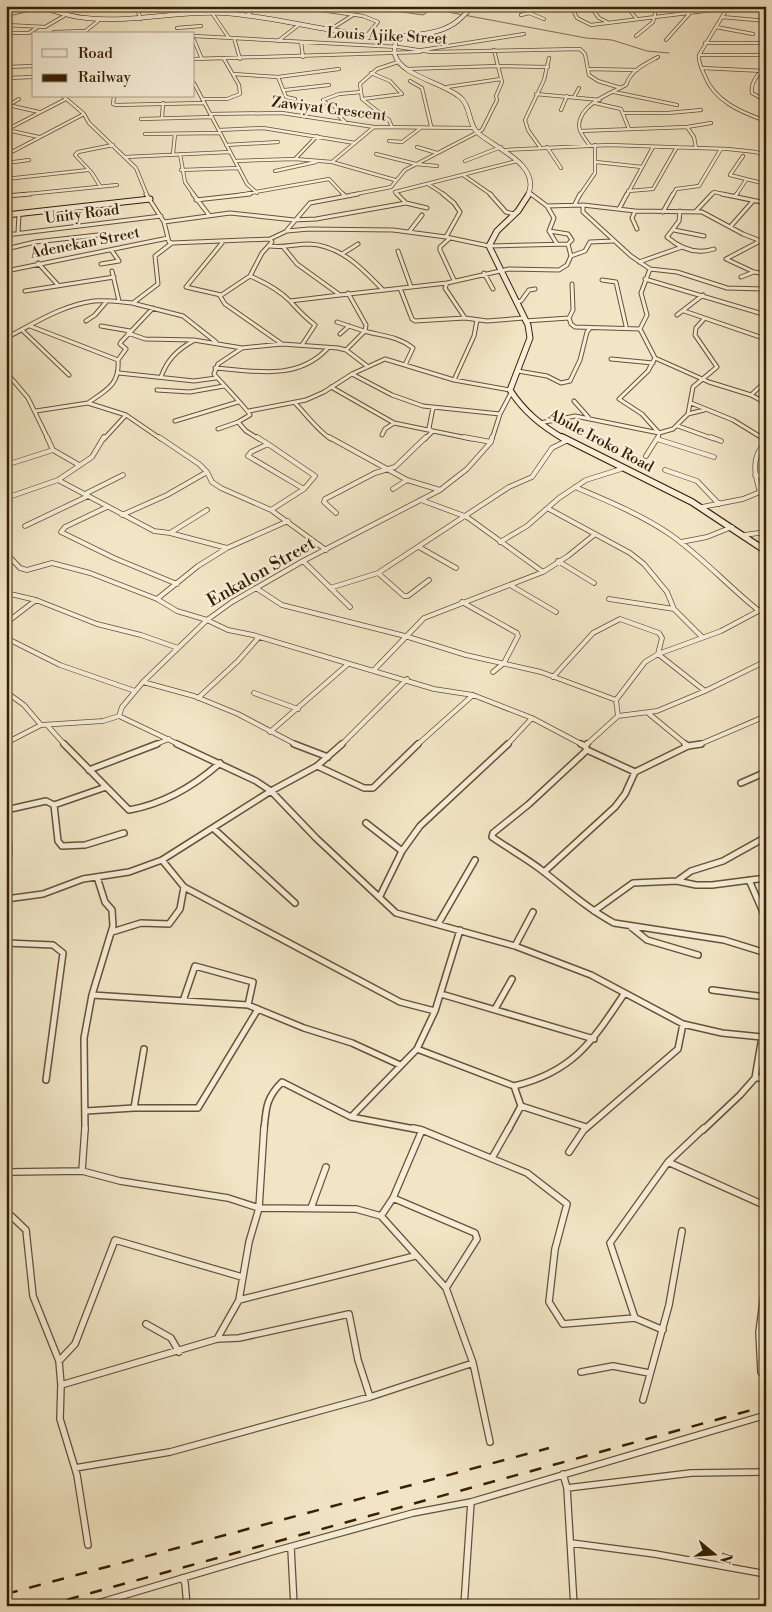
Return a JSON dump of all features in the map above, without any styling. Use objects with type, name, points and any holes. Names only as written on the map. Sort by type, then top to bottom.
[{"type":"street","points":[[138,6],[136,7],[141,19]]},
{"type":"street","points":[[206,6],[229,38]]},
{"type":"street","points":[[247,15],[258,6]]},
{"type":"street","points":[[300,6],[352,15],[378,22],[368,35]]},
{"type":"street","points":[[337,12],[350,6],[372,10]]},
{"type":"street","points":[[6,15],[39,7],[64,16],[98,21],[211,13],[247,15],[368,35],[397,36],[445,29],[457,24],[473,6]]},
{"type":"street","points":[[522,15],[529,13],[536,6]]},
{"type":"street","points":[[571,6],[577,18],[588,24],[728,7]]},
{"type":"street","points":[[590,6],[599,18],[607,23]]},
{"type":"street","points":[[626,6],[636,19]]},
{"type":"street","points":[[636,36],[650,26],[656,16],[657,6]]},
{"type":"street","points":[[757,6],[766,15]]},
{"type":"street","points":[[728,7],[699,54],[698,60],[703,76],[716,96],[744,112],[766,121]]},
{"type":"street","points":[[529,13],[544,20]]},
{"type":"street","points":[[666,40],[690,13]]},
{"type":"street","points":[[331,29],[352,15]]},
{"type":"street","points":[[6,25],[48,26],[64,16]]},
{"type":"street","points":[[722,17],[766,21]]},
{"type":"street","points":[[54,32],[86,31],[98,21]]},
{"type":"street","points":[[278,40],[300,24]]},
{"type":"street","points":[[177,28],[201,26]]},
{"type":"street","points":[[6,33],[29,33],[38,27]]},
{"type":"street","points":[[716,27],[753,34]]},
{"type":"street","points":[[183,28],[185,32]]},
{"type":"street","points":[[418,51],[524,34]]},
{"type":"street","points":[[397,36],[394,54],[398,62],[447,87],[471,111],[476,130],[503,148],[528,174],[530,193],[514,214],[496,230],[489,246]]},
{"type":"street","name":"Louis Ajike Street","points":[[195,41],[229,38],[278,40],[395,47],[422,52],[580,49],[585,54],[588,70]]},
{"type":"street","points":[[234,38],[240,59]]},
{"type":"street","points":[[301,42],[302,56]]},
{"type":"street","points":[[195,43],[202,59]]},
{"type":"street","points":[[705,43],[766,43]]},
{"type":"street","points":[[391,187],[401,173],[484,126],[497,100],[496,96],[502,82],[494,50]]},
{"type":"street","points":[[195,59],[422,52]]},
{"type":"street","points":[[699,54],[766,54]]},
{"type":"street","points":[[590,146],[580,131],[581,116],[595,103],[626,85],[628,82],[627,78],[636,70],[658,57]]},
{"type":"street","points":[[540,147],[525,123],[548,67],[549,58]]},
{"type":"street","points":[[202,99],[239,96],[240,87],[224,59]]},
{"type":"street","points":[[392,127],[389,120],[362,99],[360,84],[371,73],[398,62]]},
{"type":"street","points":[[6,67],[32,66]]},
{"type":"street","points":[[766,66],[751,87],[752,92],[766,101]]},
{"type":"street","points":[[407,68],[548,67]]},
{"type":"street","points":[[702,68],[766,71]]},
{"type":"street","points":[[233,74],[278,77],[339,69]]},
{"type":"street","points":[[621,88],[598,81],[589,75],[588,70],[636,70]]},
{"type":"street","points":[[362,99],[402,94],[390,81],[371,73]]},
{"type":"street","points":[[6,78],[32,77]]},
{"type":"street","points":[[278,77],[285,90],[286,97],[295,98]]},
{"type":"street","points":[[447,87],[501,79]]},
{"type":"street","points":[[410,81],[422,88],[431,126]]},
{"type":"street","points":[[285,90],[329,85]]},
{"type":"street","points":[[195,88],[247,184],[257,193]]},
{"type":"street","points":[[574,97],[579,88]]},
{"type":"street","points":[[347,124],[324,100],[339,94],[361,92]]},
{"type":"street","points":[[614,92],[677,105]]},
{"type":"street","points":[[536,94],[600,100]]},
{"type":"street","points":[[561,110],[568,96]]},
{"type":"street","points":[[7,130],[62,98]]},
{"type":"street","points":[[65,98],[84,114],[89,123],[136,168],[143,188],[161,216],[168,238],[172,243]]},
{"type":"street","points":[[114,98],[114,104],[204,103]]},
{"type":"street","points":[[7,106],[19,99]]},
{"type":"street","points":[[162,118],[163,103]]},
{"type":"street","points":[[595,103],[619,109],[623,113],[629,129]]},
{"type":"street","points":[[7,106],[39,112]]},
{"type":"street","points":[[623,113],[668,113],[701,110]]},
{"type":"street","name":"Zawiyat Crescent","points":[[141,119],[282,113],[374,127],[431,126],[476,130]]},
{"type":"street","points":[[6,155],[84,114]]},
{"type":"street","points":[[580,131],[687,127],[711,123]]},
{"type":"street","points":[[332,162],[374,127]]},
{"type":"street","points":[[389,141],[402,142],[422,127]]},
{"type":"street","points":[[687,127],[694,137],[696,148]]},
{"type":"street","points":[[145,134],[220,132],[263,128],[355,143]]},
{"type":"street","points":[[7,130],[39,137]]},
{"type":"street","points":[[173,154],[175,134]]},
{"type":"street","points":[[295,159],[317,136]]},
{"type":"street","points":[[226,145],[278,142]]},
{"type":"street","points":[[100,186],[75,155],[76,153],[113,145]]},
{"type":"street","points":[[465,161],[503,148],[596,145],[721,149],[756,152],[766,156]]},
{"type":"street","points":[[575,204],[595,173],[596,145]]},
{"type":"street","points":[[619,209],[653,146]]},
{"type":"street","points":[[417,147],[437,153]]},
{"type":"street","points":[[547,147],[561,168]]},
{"type":"street","points":[[628,191],[653,189],[677,147]]},
{"type":"street","points":[[663,212],[676,189],[699,186],[721,149]]},
{"type":"street","points":[[125,156],[230,152]]},
{"type":"street","points":[[180,154],[181,170],[185,182],[196,200],[209,215]]},
{"type":"street","points":[[376,154],[416,164],[437,166]]},
{"type":"street","points":[[743,156],[730,175],[765,183]]},
{"type":"street","points":[[235,161],[295,159],[332,162],[395,180]]},
{"type":"street","points":[[6,163],[29,160]]},
{"type":"street","points":[[275,171],[322,161]]},
{"type":"street","points":[[395,192],[517,162]]},
{"type":"street","points":[[596,162],[642,168]]},
{"type":"street","points":[[181,170],[239,168]]},
{"type":"street","points":[[6,179],[88,170]]},
{"type":"street","points":[[463,175],[484,188],[506,212],[514,214]]},
{"type":"street","points":[[196,200],[257,193],[329,179],[344,195]]},
{"type":"street","points":[[735,196],[746,180]]},
{"type":"street","points":[[428,184],[447,196],[457,205],[460,212],[446,237]]},
{"type":"street","points":[[6,196],[117,185]]},
{"type":"street","points":[[391,187],[406,203]]},
{"type":"street","points":[[287,231],[307,204],[391,187]]},
{"type":"street","points":[[696,212],[714,192],[766,204]]},
{"type":"street","points":[[530,193],[547,206],[554,218],[549,232]]},
{"type":"street","points":[[6,215],[150,199]]},
{"type":"street","points":[[731,226],[753,201]]},
{"type":"street","points":[[164,222],[230,213],[294,220],[316,219],[406,203],[427,208]]},
{"type":"street","points":[[547,206],[575,204],[635,211],[702,212],[761,240]]},
{"type":"street","points":[[583,205],[583,212],[613,241],[639,262],[650,268],[677,272],[727,288],[766,289]]},
{"type":"street","points":[[635,211],[632,218],[637,229]]},
{"type":"street","points":[[680,211],[679,220],[668,237],[682,247],[700,253],[714,249]]},
{"type":"street","points":[[18,234],[19,214]]},
{"type":"street","points":[[409,232],[422,215]]},
{"type":"street","name":"Unity Road","points":[[6,235],[161,216]]},
{"type":"street","points":[[131,303],[158,284],[155,256],[172,243],[270,239],[287,231],[309,229],[409,232],[489,246],[568,244],[572,240],[568,234],[549,232]]},
{"type":"street","points":[[674,230],[704,236]]},
{"type":"street","points":[[549,232],[557,244]]},
{"type":"street","points":[[6,248],[35,242],[107,234]]},
{"type":"street","name":"Adenekan Street","points":[[6,271],[38,263],[112,251],[168,238]]},
{"type":"street","points":[[450,238],[440,250],[454,280]]},
{"type":"street","points":[[766,238],[726,259],[754,272],[766,274]]},
{"type":"street","points":[[222,242],[186,287],[221,295],[250,276],[262,253],[270,246],[272,242],[270,239]]},
{"type":"street","points":[[571,256],[585,251],[590,242],[613,241]]},
{"type":"street","points":[[270,246],[284,248],[309,244],[328,246],[342,254],[373,279],[383,290]]},
{"type":"street","points":[[342,254],[358,244]]},
{"type":"street","points":[[290,301],[447,283],[502,270],[530,268],[559,270],[566,267],[570,261],[571,256],[568,244]]},
{"type":"street","points":[[242,348],[224,358],[215,368],[214,374],[238,402],[249,411],[312,398],[352,374],[385,359],[454,380],[511,391],[530,338],[528,325],[489,246]]},
{"type":"street","points":[[639,262],[682,247]]},
{"type":"street","points":[[284,248],[297,264],[340,294]]},
{"type":"street","points":[[101,264],[119,260],[112,251]]},
{"type":"street","points":[[398,251],[411,287]]},
{"type":"street","points":[[38,263],[58,285]]},
{"type":"street","points":[[640,329],[646,319],[646,302],[641,293],[650,268]]},
{"type":"street","points":[[112,271],[118,301]]},
{"type":"street","points":[[741,277],[754,272]]},
{"type":"street","points":[[484,273],[493,289]]},
{"type":"street","points":[[250,276],[270,285],[290,301],[298,312],[315,325],[302,346]]},
{"type":"street","points":[[25,292],[114,277]]},
{"type":"street","points":[[645,279],[766,315]]},
{"type":"street","points":[[602,280],[616,282],[626,326]]},
{"type":"street","points":[[447,283],[445,288],[465,318]]},
{"type":"street","points":[[572,284],[573,310],[569,318],[571,324],[586,332]]},
{"type":"street","points":[[400,288],[412,319],[415,321],[465,318],[477,320],[569,318]]},
{"type":"street","points":[[517,302],[522,301],[529,290],[535,289]]},
{"type":"street","points":[[346,350],[365,331],[366,324],[348,293]]},
{"type":"street","points":[[221,295],[220,299],[224,304],[282,344]]},
{"type":"street","points":[[677,315],[703,295]]},
{"type":"street","points":[[86,321],[95,315],[107,301]]},
{"type":"street","points":[[6,338],[61,309],[86,303],[118,301],[182,316],[217,342]]},
{"type":"street","points":[[36,411],[88,403],[105,391],[119,373],[118,360],[126,349],[120,344],[153,308]]},
{"type":"street","points":[[684,311],[766,340]]},
{"type":"street","points":[[540,423],[575,416],[659,433],[678,426],[688,414],[693,387],[716,367],[695,335],[696,328],[704,319]]},
{"type":"street","points":[[454,380],[472,342],[477,320]]},
{"type":"street","points":[[337,322],[365,331],[392,335],[404,341],[413,348],[406,365]]},
{"type":"street","points":[[30,326],[118,360]]},
{"type":"street","points":[[101,326],[129,332],[146,339],[217,342],[242,348],[282,344],[346,350],[367,366]]},
{"type":"street","points":[[340,334],[349,326]]},
{"type":"street","points":[[580,328],[626,326],[640,329]]},
{"type":"street","points":[[518,371],[547,376],[561,383],[570,381],[580,360],[586,332],[590,328]]},
{"type":"street","points":[[640,329],[655,358],[709,382],[751,395],[766,403]]},
{"type":"street","points":[[22,330],[69,375]]},
{"type":"street","points":[[160,377],[173,354],[194,340]]},
{"type":"street","points":[[215,368],[287,372],[317,360],[327,349]]},
{"type":"street","points":[[655,358],[650,372],[630,387],[619,399],[642,414],[659,433]]},
{"type":"street","points":[[611,359],[653,364]]},
{"type":"street","points":[[6,372],[28,398],[36,411],[53,450],[79,465]]},
{"type":"street","points":[[119,373],[194,380],[216,378]]},
{"type":"street","points":[[352,374],[396,396],[433,408],[500,414]]},
{"type":"street","points":[[751,395],[766,381]]},
{"type":"street","points":[[157,390],[186,393],[200,392],[224,386]]},
{"type":"street","points":[[330,387],[394,423],[432,432],[491,442]]},
{"type":"street","name":"Enkalon Street","points":[[119,716],[122,707],[143,682],[207,620],[256,588],[303,561],[440,490],[472,464],[491,442],[500,414],[511,391]]},
{"type":"street","name":"Abule Iroko Road","points":[[511,391],[521,406],[540,423],[621,469],[666,488],[702,507],[744,534],[766,551]]},
{"type":"street","points":[[574,400],[589,418]]},
{"type":"street","points":[[175,421],[238,402]]},
{"type":"street","points":[[88,403],[126,416],[199,464],[207,472],[212,482],[221,488],[271,510],[326,550]]},
{"type":"street","points":[[295,403],[315,423],[321,433],[408,480],[440,490]]},
{"type":"street","points":[[691,403],[733,420],[766,441],[762,445],[757,458],[755,475],[760,492],[743,499],[702,507]]},
{"type":"street","points":[[432,432],[430,428],[433,408]]},
{"type":"street","points":[[688,414],[705,410]]},
{"type":"street","points":[[218,429],[248,417],[249,411]]},
{"type":"street","points":[[6,498],[58,480],[92,457],[106,435],[126,416]]},
{"type":"street","points":[[238,422],[246,431],[315,476],[304,489],[271,510]]},
{"type":"street","points":[[382,435],[394,423]]},
{"type":"street","points":[[678,426],[721,441]]},
{"type":"street","points":[[336,513],[324,502],[325,499],[375,473],[395,467],[432,432]]},
{"type":"street","points":[[646,456],[658,439],[659,433]]},
{"type":"street","points":[[658,439],[714,457]]},
{"type":"street","points":[[330,588],[378,573],[419,548],[509,487],[532,477],[552,448],[569,440]]},
{"type":"street","points":[[268,444],[251,452],[248,456],[304,489]]},
{"type":"street","points":[[6,465],[53,450]]},
{"type":"street","points":[[500,542],[527,526],[549,509],[559,498],[586,480],[621,469]]},
{"type":"street","points":[[665,470],[697,481],[719,504]]},
{"type":"street","points":[[122,515],[167,495],[207,472]]},
{"type":"street","points":[[755,475],[766,476]]},
{"type":"street","points":[[25,526],[123,476]]},
{"type":"street","points":[[58,480],[154,531],[170,533],[227,548]]},
{"type":"street","points":[[393,489],[408,480]]},
{"type":"street","points":[[575,487],[609,501],[681,542],[758,610]]},
{"type":"street","points":[[421,500],[467,517],[500,542],[525,557],[543,572]]},
{"type":"street","points":[[107,507],[65,527],[61,532],[114,558],[177,584]]},
{"type":"street","points":[[549,509],[630,554],[644,564],[667,592],[674,609],[702,637]]},
{"type":"street","points":[[170,533],[207,510]]},
{"type":"street","points":[[157,599],[198,566],[227,548],[288,521]]},
{"type":"street","points":[[681,542],[707,537],[733,527]]},
{"type":"street","points":[[744,534],[766,532]]},
{"type":"street","points":[[374,670],[404,636],[424,618],[543,572],[594,535]]},
{"type":"street","points":[[419,548],[456,568]]},
{"type":"street","points":[[6,552],[20,568],[27,570],[58,564],[90,572],[157,599],[177,611],[207,620],[228,630],[259,637],[434,688],[473,695],[532,718],[635,772]]},
{"type":"street","points":[[303,561],[350,607]]},
{"type":"street","points":[[558,561],[594,583]]},
{"type":"street","points":[[378,573],[404,596],[408,596],[429,580]]},
{"type":"street","points":[[510,586],[556,612]]},
{"type":"street","points":[[256,588],[282,605],[404,636],[466,655],[504,663],[553,677],[616,700]]},
{"type":"street","points":[[6,593],[36,600],[71,616],[141,635],[178,648]]},
{"type":"street","points":[[609,599],[674,609]]},
{"type":"street","points":[[6,624],[36,600]]},
{"type":"street","points":[[462,602],[518,633],[504,663],[493,672]]},
{"type":"street","points":[[618,716],[616,700],[645,662],[658,654],[721,631],[766,607]]},
{"type":"street","points":[[553,677],[593,634],[615,620],[628,620],[659,633],[662,638],[658,654]]},
{"type":"street","points":[[198,698],[238,661],[259,637]]},
{"type":"street","points":[[6,638],[60,665],[135,691]]},
{"type":"street","points":[[658,654],[705,690]]},
{"type":"street","points":[[766,661],[705,690],[648,713],[618,716],[523,811],[492,836],[544,872],[558,885],[594,911],[614,923],[724,940],[766,954]]},
{"type":"street","points":[[270,732],[348,664]]},
{"type":"street","points":[[6,899],[43,894],[83,879],[129,872],[162,860],[271,791],[317,766],[407,679]]},
{"type":"street","points":[[143,682],[198,698],[238,714],[270,732],[328,757]]},
{"type":"street","points":[[6,692],[24,705],[41,725]]},
{"type":"street","points":[[254,693],[298,709]]},
{"type":"street","points":[[317,766],[364,788],[373,788],[433,728],[473,695]]},
{"type":"street","points":[[648,713],[688,746]]},
{"type":"street","points":[[6,743],[41,725],[102,720],[119,716],[256,781],[271,791],[316,838],[396,912],[515,946],[591,975],[683,1024],[722,1033],[764,1036],[755,1078],[740,1096],[668,1162],[610,1243],[635,1318]]},
{"type":"street","points":[[544,872],[615,807],[625,794],[635,772],[688,746],[696,746],[766,716]]},
{"type":"street","points":[[380,896],[402,851],[420,826],[506,746],[532,718]]},
{"type":"street","points":[[47,725],[125,808],[134,810],[184,790],[202,779],[220,764]]},
{"type":"street","points":[[89,770],[169,739]]},
{"type":"street","points":[[740,783],[766,772]]},
{"type":"street","points":[[6,891],[6,812],[46,801],[54,805],[106,787]]},
{"type":"street","points":[[54,805],[58,841],[62,846],[68,847],[88,843],[124,832]]},
{"type":"street","points":[[366,823],[402,851]]},
{"type":"street","points":[[214,828],[295,903]]},
{"type":"street","points":[[677,881],[691,871],[722,861],[766,837]]},
{"type":"street","points":[[162,860],[184,886],[400,1002],[435,1011]]},
{"type":"street","points":[[438,924],[475,860]]},
{"type":"street","points":[[82,1171],[86,1111],[84,1038],[92,995],[112,932],[112,910],[105,902],[97,877]]},
{"type":"street","points":[[594,911],[633,883],[677,881],[696,885],[712,885],[766,878]]},
{"type":"street","points":[[749,880],[766,920]]},
{"type":"street","points":[[112,932],[142,923],[170,924],[180,910],[184,886]]},
{"type":"street","points":[[515,946],[533,912]]},
{"type":"street","points":[[631,926],[647,940],[698,955]]},
{"type":"street","points":[[351,1117],[400,1065],[417,1050],[435,1011],[460,930]]},
{"type":"street","points":[[6,943],[53,945],[63,953],[46,1080]]},
{"type":"street","points":[[183,1001],[195,966],[253,982],[248,1005]]},
{"type":"street","points":[[495,1009],[512,979]]},
{"type":"street","points":[[712,990],[766,997]]},
{"type":"street","points":[[441,994],[594,1039]]},
{"type":"street","points":[[417,1050],[514,1086],[532,1083],[561,1070],[594,1039],[624,994]]},
{"type":"street","points":[[92,995],[248,1005],[304,1028],[352,1042],[400,1065]]},
{"type":"street","points":[[86,1111],[134,1108],[198,1108],[258,1009]]},
{"type":"street","points":[[569,1152],[586,1127],[678,1049],[683,1024]]},
{"type":"street","points":[[134,1108],[144,1049]]},
{"type":"street","points":[[755,1078],[766,1078]]},
{"type":"street","points":[[217,1339],[239,1300],[249,1242],[259,1208],[266,1106],[270,1093],[282,1082],[351,1117],[422,1130],[527,1173],[567,1204],[555,1249],[549,1302],[563,1324],[635,1318],[663,1330]]},
{"type":"street","points":[[492,1158],[521,1106],[514,1086]]},
{"type":"street","points":[[521,1106],[586,1127]]},
{"type":"street","points":[[381,1216],[393,1198],[422,1130]]},
{"type":"street","points":[[668,1162],[766,1206]]},
{"type":"street","points":[[311,1208],[326,1167]]},
{"type":"street","points":[[6,1174],[10,1172],[82,1171],[120,1181],[228,1198],[259,1208],[356,1209],[381,1216],[415,1256],[446,1288],[473,1363],[490,1442]]},
{"type":"street","points":[[393,1198],[475,1233],[477,1239],[446,1288]]},
{"type":"street","points":[[6,1211],[26,1230],[33,1296],[59,1361],[62,1385],[60,1419],[75,1468],[88,1545]]},
{"type":"street","points":[[643,1400],[676,1276],[682,1230]]},
{"type":"street","points":[[59,1361],[75,1344],[116,1240],[242,1277]]},
{"type":"street","points":[[239,1300],[415,1256]]},
{"type":"street","points":[[761,1372],[759,1332],[766,1280]]},
{"type":"street","points":[[62,1385],[217,1339],[239,1338],[349,1314],[358,1360],[370,1397]]},
{"type":"street","points":[[146,1324],[171,1338],[178,1352]]},
{"type":"street","points":[[75,1468],[170,1452],[370,1397],[473,1363]]},
{"type":"street","points":[[581,1372],[613,1366],[649,1373]]},
{"type":"street","points":[[88,1606],[413,1512],[471,1502],[734,1422],[766,1415]]},
{"type":"street","points":[[567,1488],[694,1474],[744,1470],[766,1472]]},
{"type":"street","points":[[563,1474],[567,1488],[574,1606]]},
{"type":"street","points":[[464,1606],[471,1502]]},
{"type":"street","points":[[571,1543],[655,1554],[766,1574]]},
{"type":"street","points":[[291,1548],[294,1606]]},
{"type":"street","points":[[182,1578],[186,1583],[187,1606]]},
{"type":"shaded area","points":[[359,6],[437,6],[423,15]]},
{"type":"waterway","points":[[416,6],[586,38],[612,40],[647,51],[669,53]]},
{"type":"railway","points":[[44,1606],[766,1406]]},
{"type":"railway","points":[[6,1594],[549,1448]]}]
